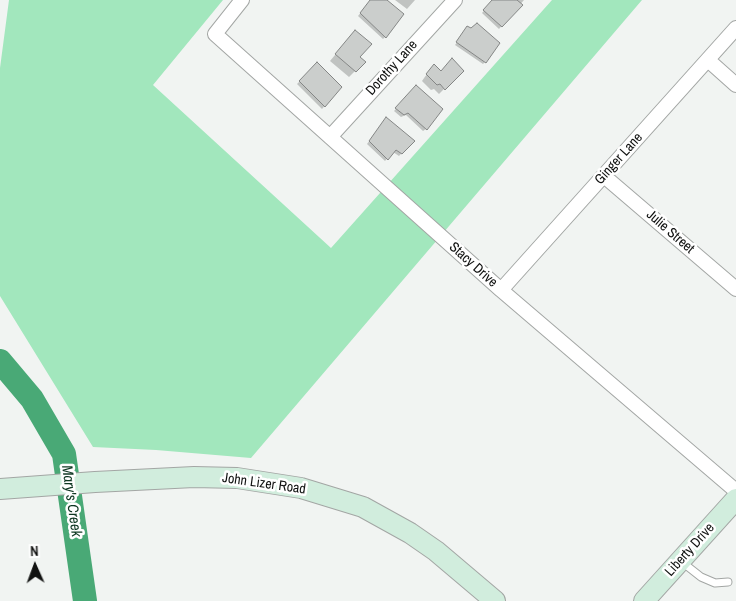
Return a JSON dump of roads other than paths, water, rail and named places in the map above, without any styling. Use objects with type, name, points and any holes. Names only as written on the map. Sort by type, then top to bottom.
[{"type":"street","name":"Stacy Drive","points":[[242,0],[215,34],[736,498]]},
{"type":"street","name":"Dorothy Lane","points":[[330,136],[454,0]]},
{"type":"street","name":"Ginger Lane","points":[[501,290],[736,28]]},
{"type":"street","points":[[708,60],[736,85]]},
{"type":"street","name":"Julie Street","points":[[604,176],[736,289]]},
{"type":"street","name":"John Lizer Road","points":[[7,488],[194,477],[237,478],[301,488],[334,497],[363,508],[410,533],[436,550],[494,601]]},
{"type":"street","name":"Liberty Drive","points":[[644,601],[736,498]]},
{"type":"lane","points":[[680,560],[701,576],[715,582],[728,582]]},
{"type":"waterway","name":"Mary's Creek","points":[[0,361],[32,399],[64,454],[85,601]]}]
